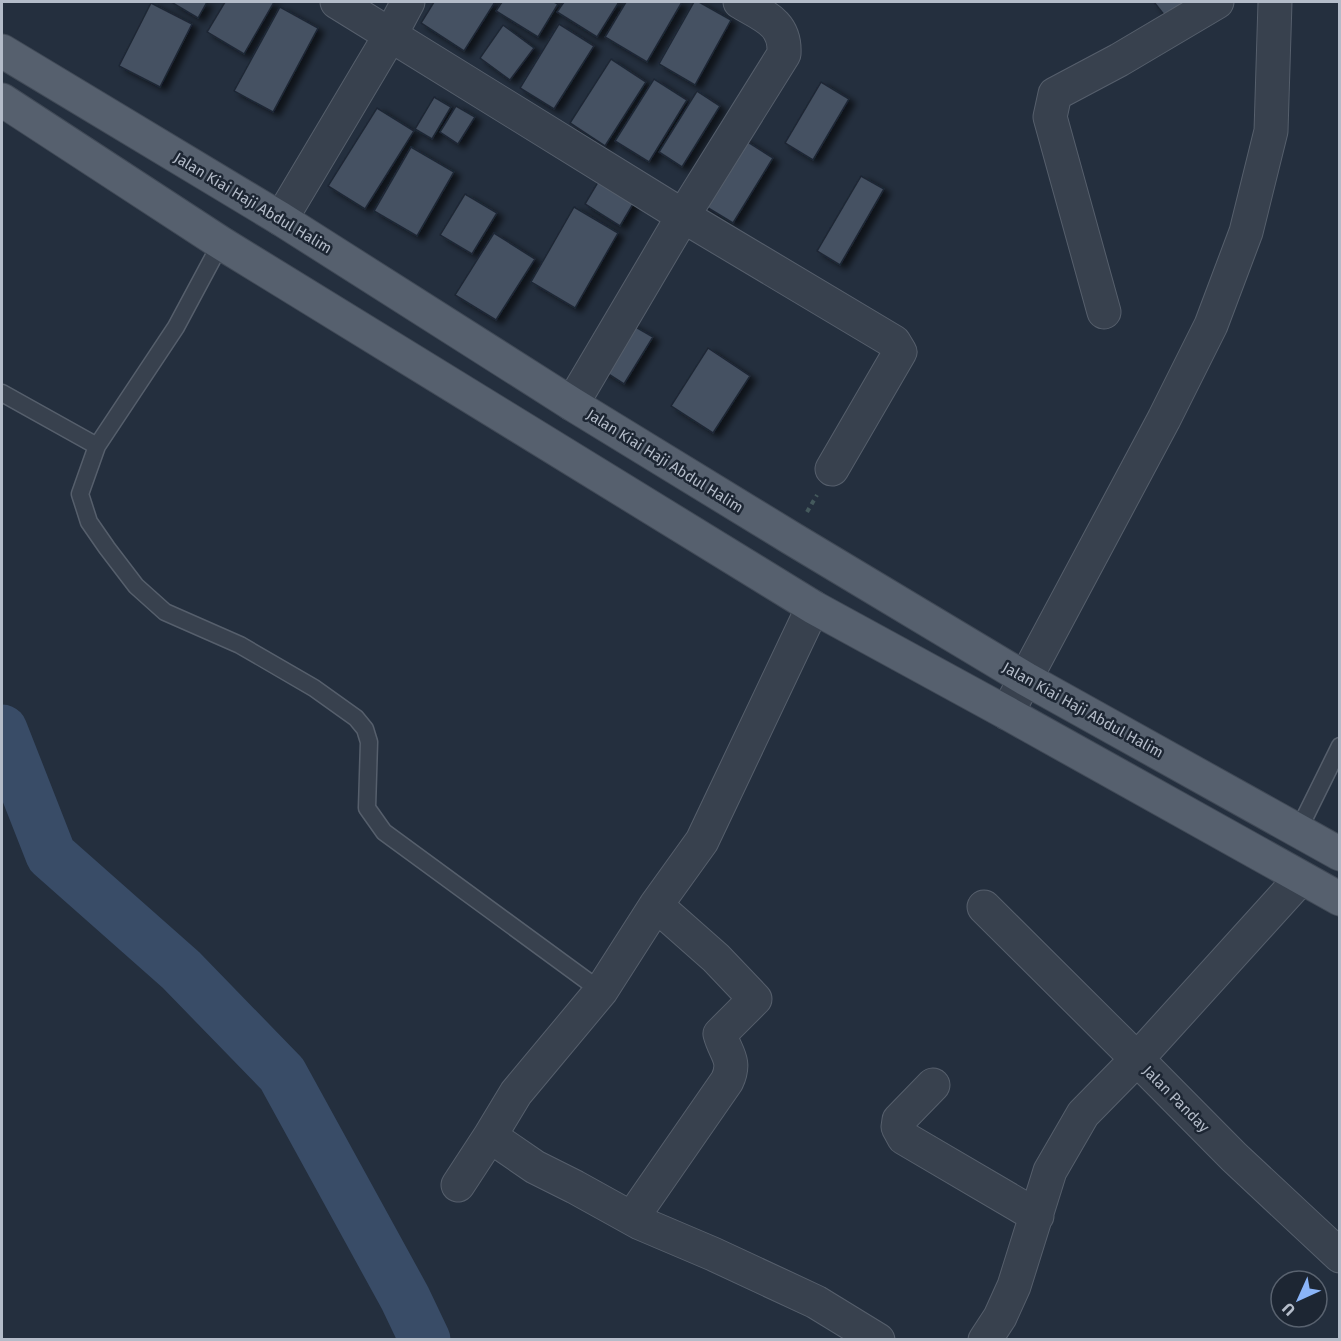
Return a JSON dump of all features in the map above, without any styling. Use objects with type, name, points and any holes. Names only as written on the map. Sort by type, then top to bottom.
[{"type":"main road","name":"Jalan Kiai Haji Abdul Halim","points":[[2,51],[281,219],[572,404],[791,538],[1026,679],[1340,854]]},
{"type":"main road","points":[[2,100],[221,243],[813,608],[1007,713],[1340,899]]},
{"type":"street","points":[[337,2],[683,216],[894,342],[900,352],[832,469]]},
{"type":"street","points":[[281,219],[408,2]]},
{"type":"street","points":[[572,404],[683,216],[784,54],[785,40],[779,28],[740,2]]},
{"type":"street","points":[[1104,312],[1050,117],[1055,94],[1119,60],[1217,2]]},
{"type":"street","points":[[1007,713],[1164,419],[1211,325],[1246,232],[1271,131],[1275,2]]},
{"type":"street","points":[[458,1185],[516,1093],[601,991],[656,905],[702,842],[813,608]]},
{"type":"street","name":"Jalan Panday","points":[[1301,878],[1137,1059],[1234,1157],[1340,1256]]},
{"type":"street","points":[[632,1218],[727,1081],[732,1071],[730,1056],[723,1046],[720,1034],[755,999],[727,968],[656,905]]},
{"type":"street","points":[[984,907],[1137,1059],[1083,1114],[1050,1171],[1014,1286],[1000,1317],[985,1340]]},
{"type":"street","points":[[933,1085],[899,1120],[898,1127],[904,1138],[1037,1216]]},
{"type":"street","points":[[490,1136],[535,1167],[632,1218],[816,1302],[878,1340]]},
{"type":"lane","points":[[221,243],[176,327],[97,446],[80,494],[89,522],[136,586],[165,612],[240,645],[314,688],[356,718],[365,729],[369,742],[367,808],[379,827],[601,991]]},
{"type":"lane","points":[[2,393],[97,446]]},
{"type":"lane","points":[[1298,831],[1340,746]]},
{"type":"path","points":[[791,538],[832,469]]},
{"type":"building","points":[[171,2],[207,2],[198,18]]},
{"type":"building","points":[[225,2],[274,2],[244,54],[207,32]]},
{"type":"building","points":[[434,2],[495,2],[464,51],[421,23]]},
{"type":"building","points":[[502,2],[554,2],[558,4],[538,37],[496,11]]},
{"type":"building","points":[[564,2],[619,2],[597,37],[557,12]]},
{"type":"building","points":[[626,2],[682,2],[647,62],[605,37]]},
{"type":"building","points":[[694,2],[699,2],[731,20],[695,85],[659,64]]},
{"type":"building","points":[[1154,2],[1196,2],[1169,21]]},
{"type":"building","points":[[151,3],[192,24],[160,87],[119,66]]},
{"type":"building","points":[[280,7],[318,28],[273,112],[234,91]]},
{"type":"building","points":[[559,24],[594,46],[554,109],[520,88]]},
{"type":"building","points":[[503,25],[534,48],[510,80],[480,58]]},
{"type":"building","points":[[611,59],[646,82],[605,146],[570,123]]},
{"type":"building","points":[[654,79],[687,100],[649,162],[615,141]]},
{"type":"building","points":[[821,82],[849,99],[813,160],[785,143]]},
{"type":"building","points":[[697,91],[720,106],[682,167],[659,152]]},
{"type":"building","points":[[434,97],[451,107],[432,139],[415,129]]},
{"type":"building","points":[[456,106],[475,117],[458,144],[440,132]]},
{"type":"building","points":[[377,108],[414,131],[365,209],[328,186]]},
{"type":"building","points":[[740,137],[773,158],[733,223],[700,203]]},
{"type":"building","points":[[411,147],[454,172],[417,236],[374,211]]},
{"type":"building","points":[[861,176],[884,189],[840,265],[817,251]]},
{"type":"building","points":[[601,177],[636,199],[620,226],[585,204]]},
{"type":"building","points":[[465,194],[497,213],[472,254],[440,235]]},
{"type":"building","points":[[574,207],[618,233],[575,308],[531,282]]},
{"type":"building","points":[[494,233],[535,259],[496,320],[455,295]]},
{"type":"building","points":[[627,322],[653,337],[624,384],[599,368]]},
{"type":"building","points":[[708,348],[750,376],[713,433],[671,406]]},
{"type":"waterway","points":[[2,730],[51,855],[181,970],[282,1074],[405,1298],[425,1340]]}]
